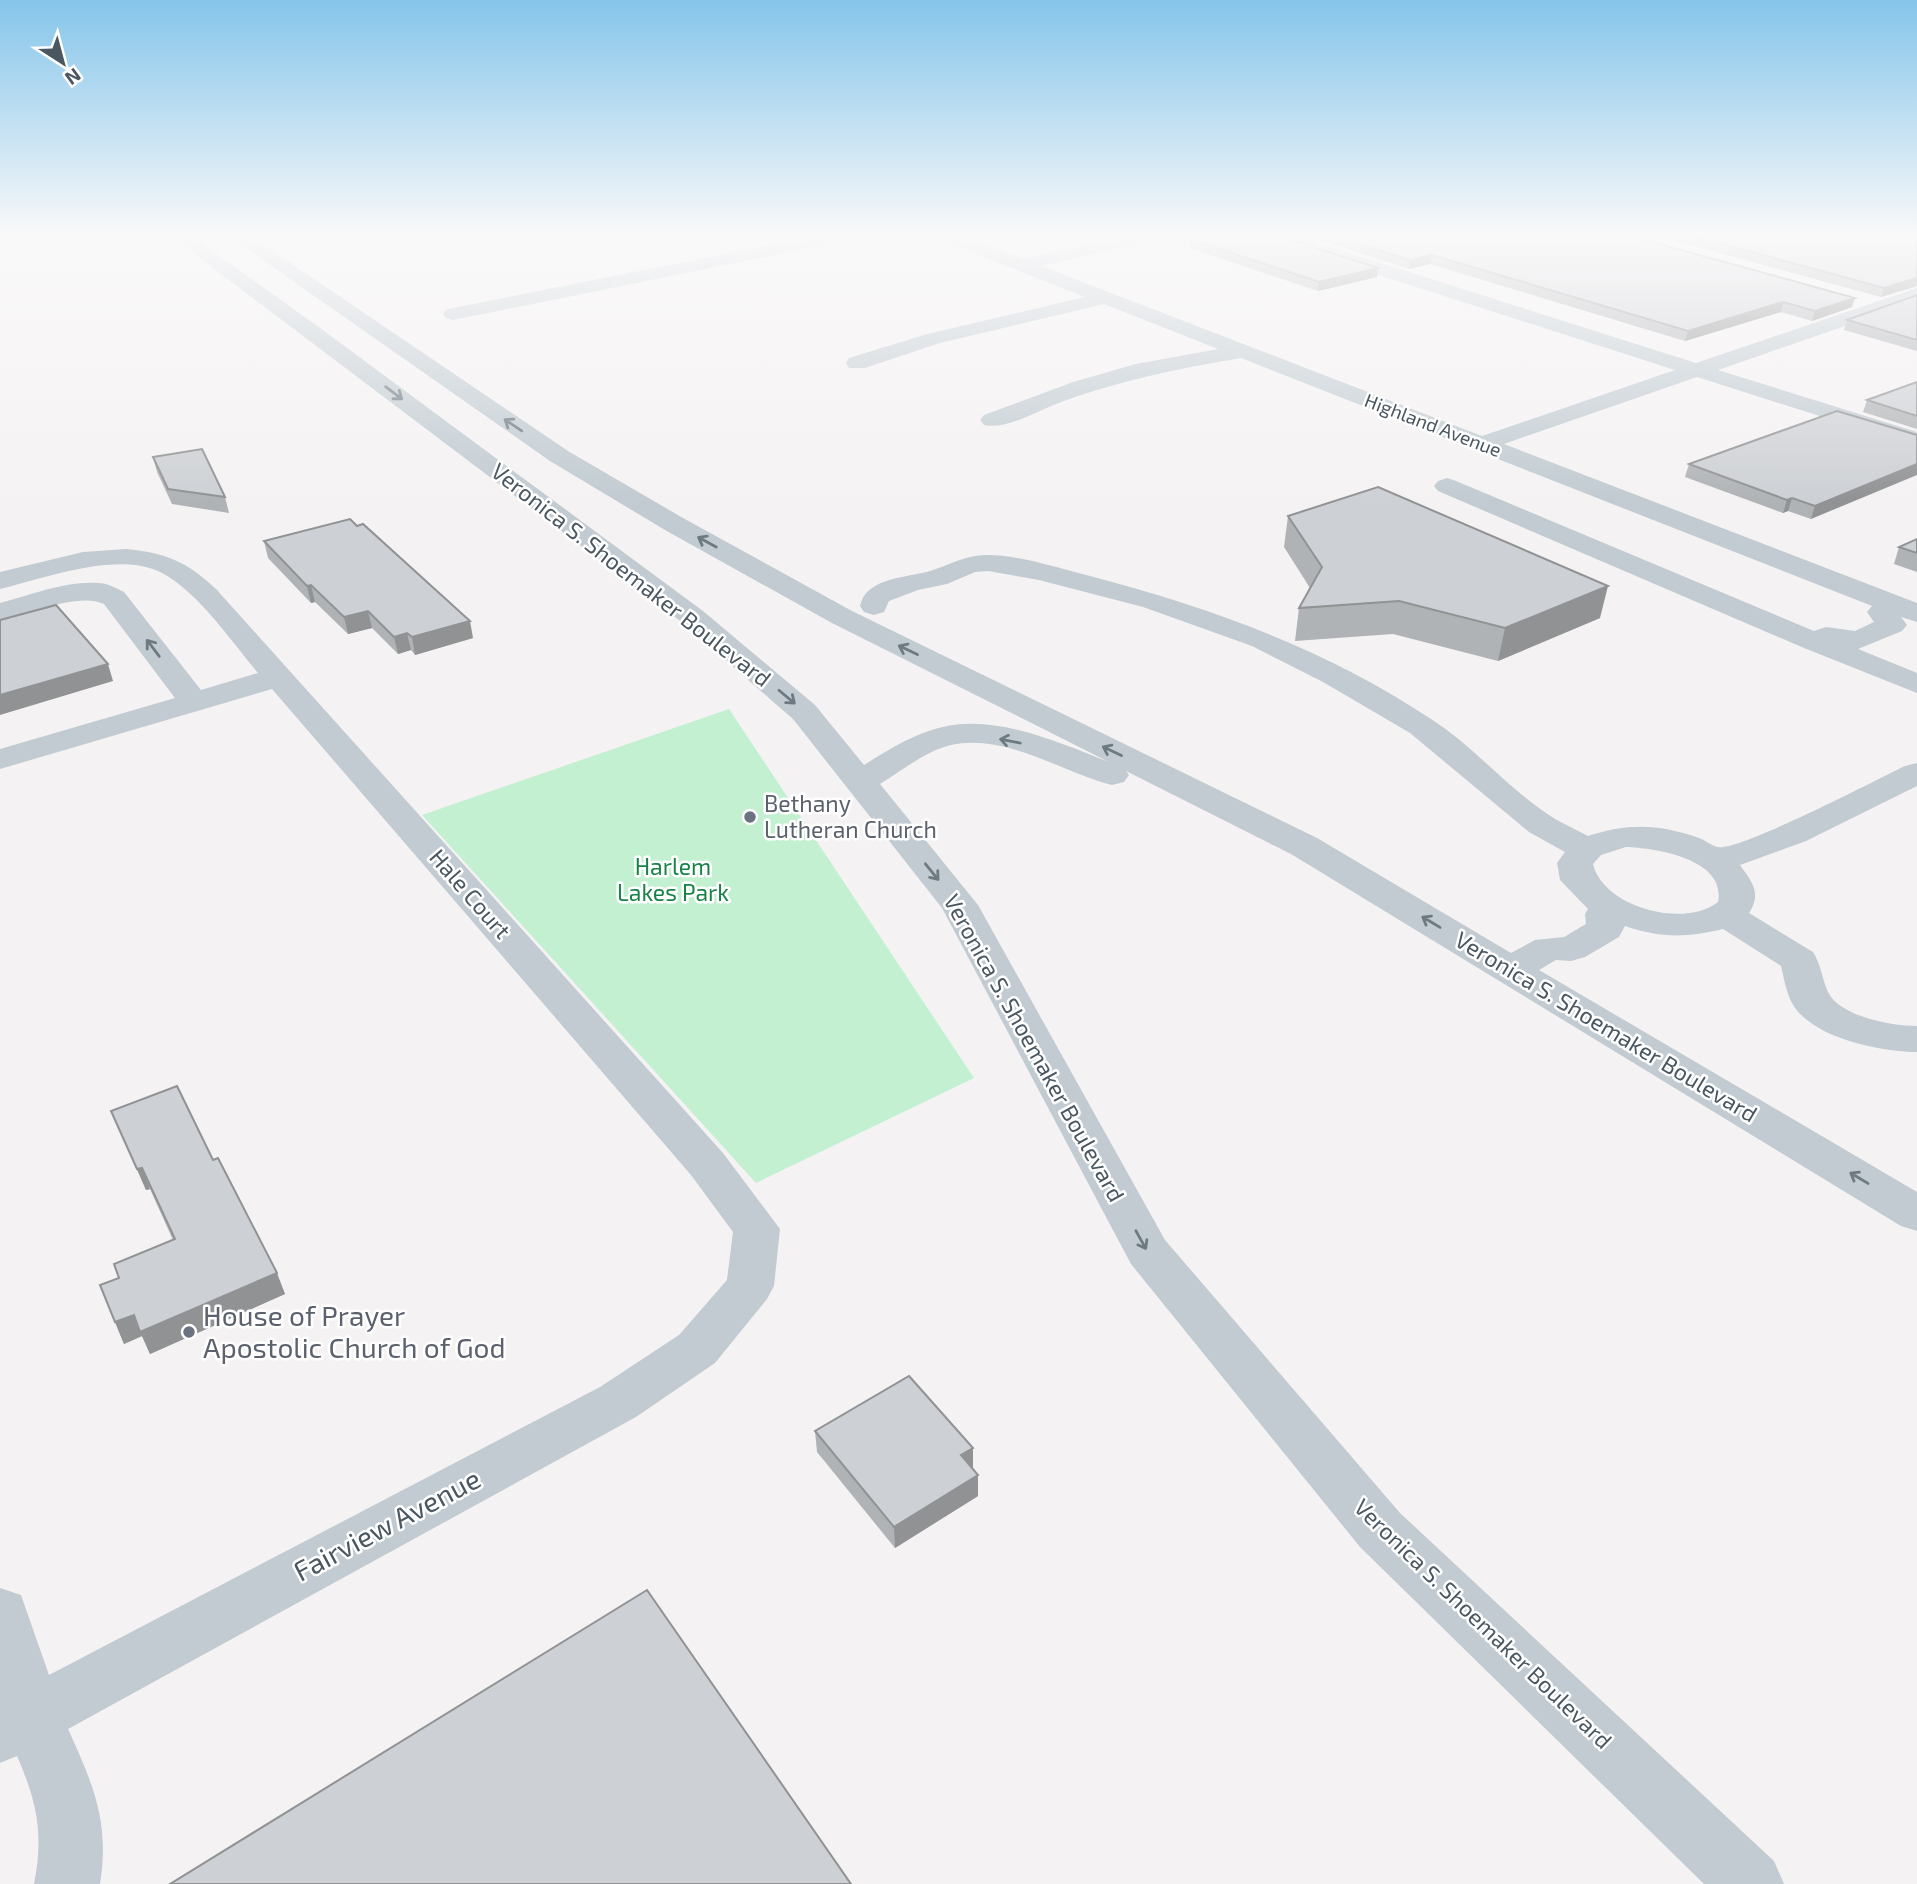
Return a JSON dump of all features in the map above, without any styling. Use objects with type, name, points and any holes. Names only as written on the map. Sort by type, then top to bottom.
[{"type":"street","name":"Veronica S. Shoemaker Boulevard","points":[[303,325],[693,617],[804,712],[958,905],[1147,1252],[1380,1530],[1751,1884]]},
{"type":"street","name":"Veronica S. Shoemaker Boulevard","points":[[367,325],[559,456],[842,617],[1304,846],[1917,1214]]},
{"type":"street","points":[[857,363],[933,338],[989,325]]},
{"type":"street","name":"Highland Avenue","points":[[1175,325],[1481,443],[1899,610]]},
{"type":"street","points":[[1555,325],[1917,440]]},
{"type":"street","points":[[1481,443],[1825,325]]},
{"type":"street","points":[[992,420],[1119,376],[1243,351]]},
{"type":"street","points":[[1447,486],[1820,639],[1917,684]]},
{"type":"street","name":"Hale Court","points":[[0,581],[72,563],[118,556],[166,565],[188,577],[708,1164],[757,1229],[750,1286]]},
{"type":"street","points":[[842,617],[874,606],[896,605],[929,592],[937,578],[970,564],[1040,572],[1153,601],[1262,640],[1334,675],[1421,726],[1541,825],[1585,848]]},
{"type":"street","points":[[0,612],[63,596],[99,591],[114,598],[194,702]]},
{"type":"street","points":[[1820,639],[1859,640],[1892,625],[1899,610]]},
{"type":"street","points":[[0,758],[279,677]]},
{"type":"street","points":[[860,782],[922,745],[948,735],[976,734],[1033,745],[1304,846]]},
{"type":"street","points":[[1716,862],[1794,834],[1917,773]]},
{"type":"street","points":[[1623,836],[1646,837],[1684,846],[1716,862],[1730,875],[1738,890],[1736,904],[1726,915],[1707,923],[1681,926],[1652,923],[1608,912],[1583,888],[1574,873],[1576,859],[1585,848],[1601,840],[1623,836]]},
{"type":"street","points":[[1511,970],[1549,948],[1572,949],[1606,929],[1608,912]]},
{"type":"street","points":[[1726,915],[1799,960],[1811,1001],[1842,1024],[1891,1039],[1917,1039]]},
{"type":"street","name":"Fairview Avenue","points":[[16,1725],[618,1402],[697,1349],[750,1286]]},
{"type":"street","points":[[0,1614],[16,1725],[70,1808],[74,1857],[67,1884]]},
{"type":"green space","name":"Harlem Lakes Park","points":[[729,709],[974,1078],[756,1183],[422,815]]},
{"type":"building","points":[[1668,325],[1708,325],[1688,331]]},
{"type":"building","points":[[1864,325],[1917,325],[1917,340]]},
{"type":"building","points":[[1917,382],[1917,416],[1867,400]]},
{"type":"building","points":[[1837,411],[1917,435],[1917,464],[1815,506],[1792,498],[1787,500],[1689,464]]},
{"type":"building","points":[[202,449],[225,497],[168,489],[153,457]]},
{"type":"building","points":[[1378,487],[1608,586],[1505,628],[1399,601],[1299,608],[1322,567],[1288,516]]},
{"type":"building","points":[[350,519],[357,526],[363,524],[470,621],[412,637],[407,633],[394,637],[368,611],[344,617],[311,585],[307,586],[264,541]]},
{"type":"building","points":[[1917,539],[1917,553],[1899,547]]},
{"type":"building","points":[[56,605],[108,664],[0,695],[0,620]]},
{"type":"building","points":[[177,1086],[213,1160],[218,1158],[277,1273],[140,1332],[134,1315],[115,1322],[100,1285],[119,1278],[114,1264],[175,1239],[142,1168],[137,1169],[111,1111]]},
{"type":"building","points":[[909,1376],[973,1448],[961,1455],[978,1475],[894,1527],[815,1431]]},
{"type":"building","points":[[647,1590],[851,1884],[170,1884]]},
{"type":"place","name":"Bethany Lutheran Church","points":[[750,817]]},
{"type":"place","name":"House of Prayer Apostolic Church of God","points":[[189,1332]]}]
